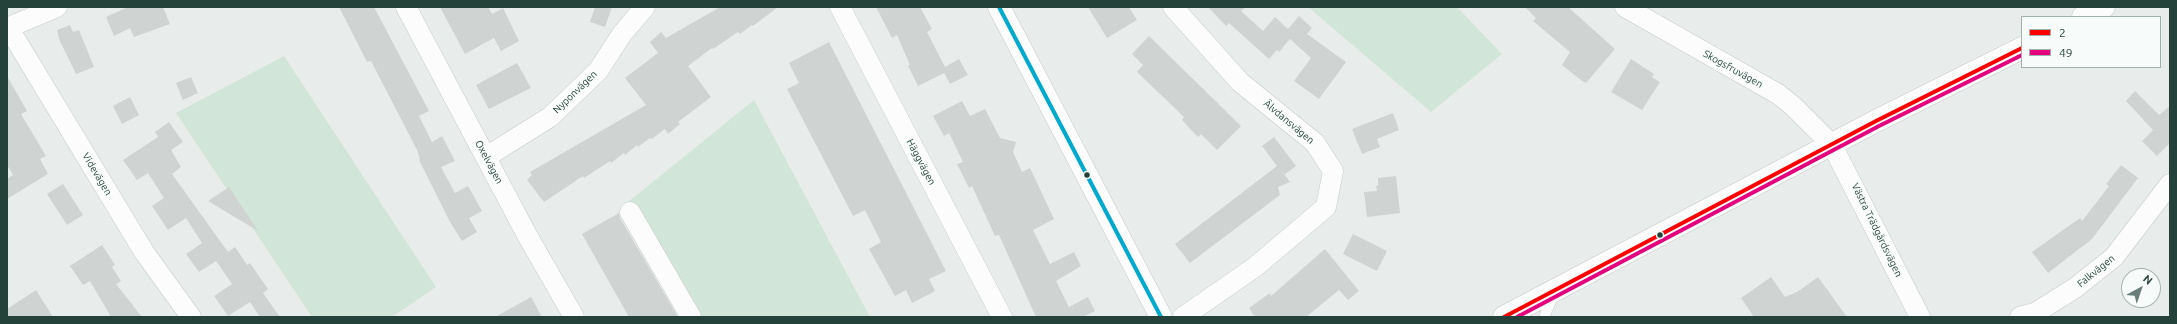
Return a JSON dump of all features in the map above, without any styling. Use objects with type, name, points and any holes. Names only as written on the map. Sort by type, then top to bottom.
[{"type":"street","points":[[8,28],[57,7]]},
{"type":"street","name":"Oxelvägen","points":[[406,7],[574,317]]},
{"type":"street","name":"Nyponvägen","points":[[486,157],[550,117],[598,71],[622,34],[645,7]]},
{"type":"street","name":"Häggvägen","points":[[840,7],[1002,317]]},
{"type":"street","points":[[999,7],[1161,317]]},
{"type":"street","name":"Älvdansvägen","points":[[1173,7],[1240,82],[1315,143],[1333,171],[1326,208],[1255,267],[1183,317]]},
{"type":"street","name":"Skogsfruvägen","points":[[1631,9],[1778,94],[1793,106],[1832,145]]},
{"type":"street","name":"Videvägen","points":[[8,28],[144,252],[191,317]]},
{"type":"street","points":[[1504,317],[1832,145],[2021,49]]},
{"type":"street","name":"Västra Trädgårdsvägen","points":[[1832,145],[1920,317]]},
{"type":"street","name":"Falkvägen","points":[[2020,317],[2035,313],[2074,288],[2114,257],[2170,184]]},
{"type":"street","points":[[630,212],[691,317]]},
{"type":"lane","points":[[1544,317],[1556,289]]},
{"type":"green space","points":[[1308,7],[1457,7],[1502,54],[1431,112]]},
{"type":"green space","points":[[284,56],[436,287],[392,317],[312,317],[176,113]]},
{"type":"green space","points":[[754,100],[870,317],[694,317],[628,202]]},
{"type":"building","points":[[128,7],[163,7],[170,24],[134,37],[130,28],[114,36],[106,17]]},
{"type":"building","points":[[339,7],[374,7],[429,111],[419,116],[432,142],[442,136],[455,161],[441,167],[455,193],[468,186],[482,211],[469,218],[477,232],[462,241],[450,222],[419,160],[417,150],[371,61],[367,62]]},
{"type":"building","points":[[440,7],[488,7],[492,14],[503,8],[519,41],[501,51],[494,38],[465,54]]},
{"type":"building","points":[[595,7],[612,7],[605,27],[590,22]]},
{"type":"building","points":[[720,7],[778,7],[753,26],[752,25],[740,34],[738,32],[713,49],[712,48],[688,66],[711,97],[678,122],[680,124],[668,134],[665,129],[638,147],[637,145],[625,155],[624,153],[611,163],[610,161],[584,178],[583,176],[544,202],[527,180],[532,175],[530,172],[646,105],[625,78],[658,53],[650,42],[661,32],[666,38]]},
{"type":"building","points":[[876,7],[920,7],[932,29],[927,32],[945,67],[959,59],[968,75],[950,84],[944,73],[918,86],[908,66],[910,65],[897,35],[892,38]]},
{"type":"building","points":[[1088,7],[1129,7],[1137,20],[1107,38]]},
{"type":"building","points":[[1208,7],[1246,7],[1241,11],[1263,31],[1275,17],[1288,29],[1299,16],[1312,28],[1307,34],[1346,62],[1319,99],[1294,81],[1311,58],[1290,39],[1279,52],[1277,50],[1269,59],[1229,23],[1226,26]]},
{"type":"building","points":[[1525,7],[1568,7],[1615,49],[1586,83],[1562,65],[1570,52],[1533,21],[1536,18]]},
{"type":"building","points":[[70,25],[73,32],[79,30],[94,67],[76,74],[59,39],[57,30]]},
{"type":"building","points":[[1149,36],[1241,126],[1217,150],[1201,134],[1198,137],[1182,120],[1184,117],[1137,72],[1143,65],[1132,54]]},
{"type":"building","points":[[829,42],[946,271],[929,279],[935,291],[912,303],[906,290],[895,296],[869,249],[881,242],[865,210],[853,216],[787,89],[799,83],[789,63]]},
{"type":"building","points":[[1631,59],[1654,74],[1652,77],[1660,82],[1642,110],[1611,92]]},
{"type":"building","points":[[517,63],[531,88],[489,109],[476,85]]},
{"type":"building","points":[[7,76],[27,111],[21,114],[46,156],[40,159],[48,174],[7,199],[7,179],[13,175],[7,165]]},
{"type":"building","points":[[191,77],[198,93],[183,100],[176,83]]},
{"type":"building","points":[[2135,91],[2159,115],[2170,106],[2170,143],[2157,156],[2142,141],[2153,130],[2126,101]]},
{"type":"building","points":[[130,97],[139,115],[122,124],[113,106]]},
{"type":"building","points":[[962,101],[970,116],[985,109],[1000,138],[1016,142],[1013,152],[1022,172],[1030,168],[1054,219],[1033,230],[1050,264],[1074,252],[1081,266],[1056,281],[1069,307],[1088,297],[1095,311],[1083,317],[1036,317],[999,235],[995,236],[972,186],[969,188],[957,164],[963,162],[949,133],[944,136],[933,116]]},
{"type":"building","points":[[1393,113],[1399,130],[1377,139],[1380,147],[1362,154],[1352,129]]},
{"type":"building","points":[[169,122],[183,142],[171,150],[181,167],[172,174],[228,252],[235,247],[247,265],[250,263],[268,289],[263,293],[280,317],[260,317],[250,302],[228,316],[214,296],[232,284],[216,261],[199,272],[186,254],[202,243],[186,218],[168,230],[152,206],[164,198],[148,173],[137,180],[123,160],[158,137],[155,132]]},
{"type":"building","points":[[1274,137],[1296,166],[1284,175],[1290,182],[1278,187],[1280,195],[1190,263],[1175,244],[1277,166],[1262,146]]},
{"type":"building","points":[[2121,165],[2138,178],[2092,239],[2048,273],[2032,252],[2080,218],[2082,221],[2109,186],[2106,184]]},
{"type":"building","points":[[1396,176],[1400,213],[1367,217],[1364,192],[1377,191],[1376,186],[1378,186],[1378,178]]},
{"type":"building","points":[[63,184],[83,215],[67,225],[47,194]]},
{"type":"building","points":[[229,187],[258,231],[208,201]]},
{"type":"building","points":[[619,213],[620,218],[678,317],[629,317],[604,273],[582,234]]},
{"type":"building","points":[[1353,234],[1387,251],[1377,271],[1343,254]]},
{"type":"building","points":[[102,245],[115,265],[112,267],[121,281],[116,284],[142,317],[111,317],[90,281],[83,285],[70,266]]},
{"type":"building","points":[[1325,249],[1359,291],[1348,300],[1339,290],[1306,317],[1255,317],[1249,308],[1270,293],[1271,296]]},
{"type":"building","points":[[1771,277],[1785,297],[1797,292],[1818,277],[1847,317],[1754,317],[1741,298]]},
{"type":"building","points":[[36,290],[53,317],[7,317],[7,309]]},
{"type":"building","points":[[531,297],[542,317],[495,317]]},
{"type":"transit line","points":[[999,7],[1161,317]]},
{"type":"transit line","name":"2","points":[[1504,317],[1876,121],[2021,48]]},
{"type":"transit line","name":"49","points":[[1517,317],[1879,126],[2021,55]]}]
